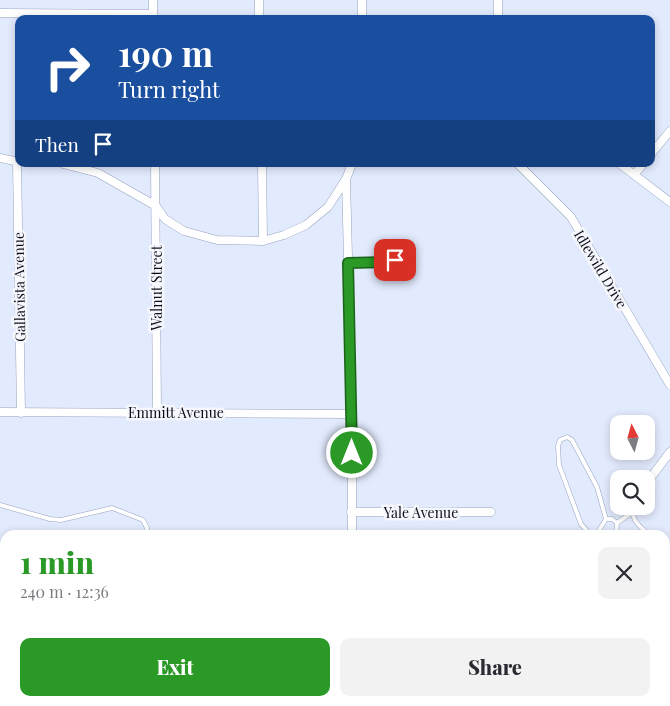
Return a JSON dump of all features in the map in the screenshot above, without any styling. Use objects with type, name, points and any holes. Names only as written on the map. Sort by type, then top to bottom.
[{"type":"street","points":[[153,0],[153,15]]},
{"type":"street","points":[[259,0],[260,15]]},
{"type":"street","points":[[362,0],[362,15]]},
{"type":"street","points":[[498,0],[498,15]]},
{"type":"street","points":[[0,12],[92,15]]},
{"type":"street","points":[[655,150],[669,134]]},
{"type":"street","points":[[0,158],[15,161]]},
{"type":"street","name":"Gallavista Avenue","points":[[18,167],[21,413]]},
{"type":"street","points":[[76,167],[98,172],[156,206],[165,219],[184,231],[217,240],[263,241],[284,236],[306,225],[328,207],[346,179],[351,167]]},
{"type":"street","name":"Walnut Street","points":[[155,167],[156,411]]},
{"type":"street","points":[[262,167],[263,241]]},
{"type":"street","name":"Idlewild Drive","points":[[521,167],[570,217],[670,385]]},
{"type":"street","points":[[624,167],[670,202]]},
{"type":"street","points":[[634,175],[641,167]]},
{"type":"street","points":[[346,179],[352,414],[352,530]]},
{"type":"street","name":"Emmitt Avenue","points":[[0,412],[156,411],[352,414]]},
{"type":"street","points":[[655,472],[670,452]]},
{"type":"street","name":"Yale Avenue","points":[[351,512],[491,512]]},
{"type":"lane","points":[[348,263],[392,262],[395,260],[395,245]]},
{"type":"lane","points":[[586,530],[582,524],[559,465],[558,446],[563,438],[570,437],[594,479],[606,519],[600,530]]},
{"type":"lane","points":[[0,505],[50,520],[61,520],[112,508],[143,520],[147,530]]},
{"type":"lane","points":[[616,530],[617,523],[628,515]]},
{"type":"lane","points":[[632,515],[644,530]]},
{"type":"lane","points":[[606,519],[612,519],[617,523]]},
{"type":"route","points":[[352,453],[348,263],[392,262],[395,260]]}]
